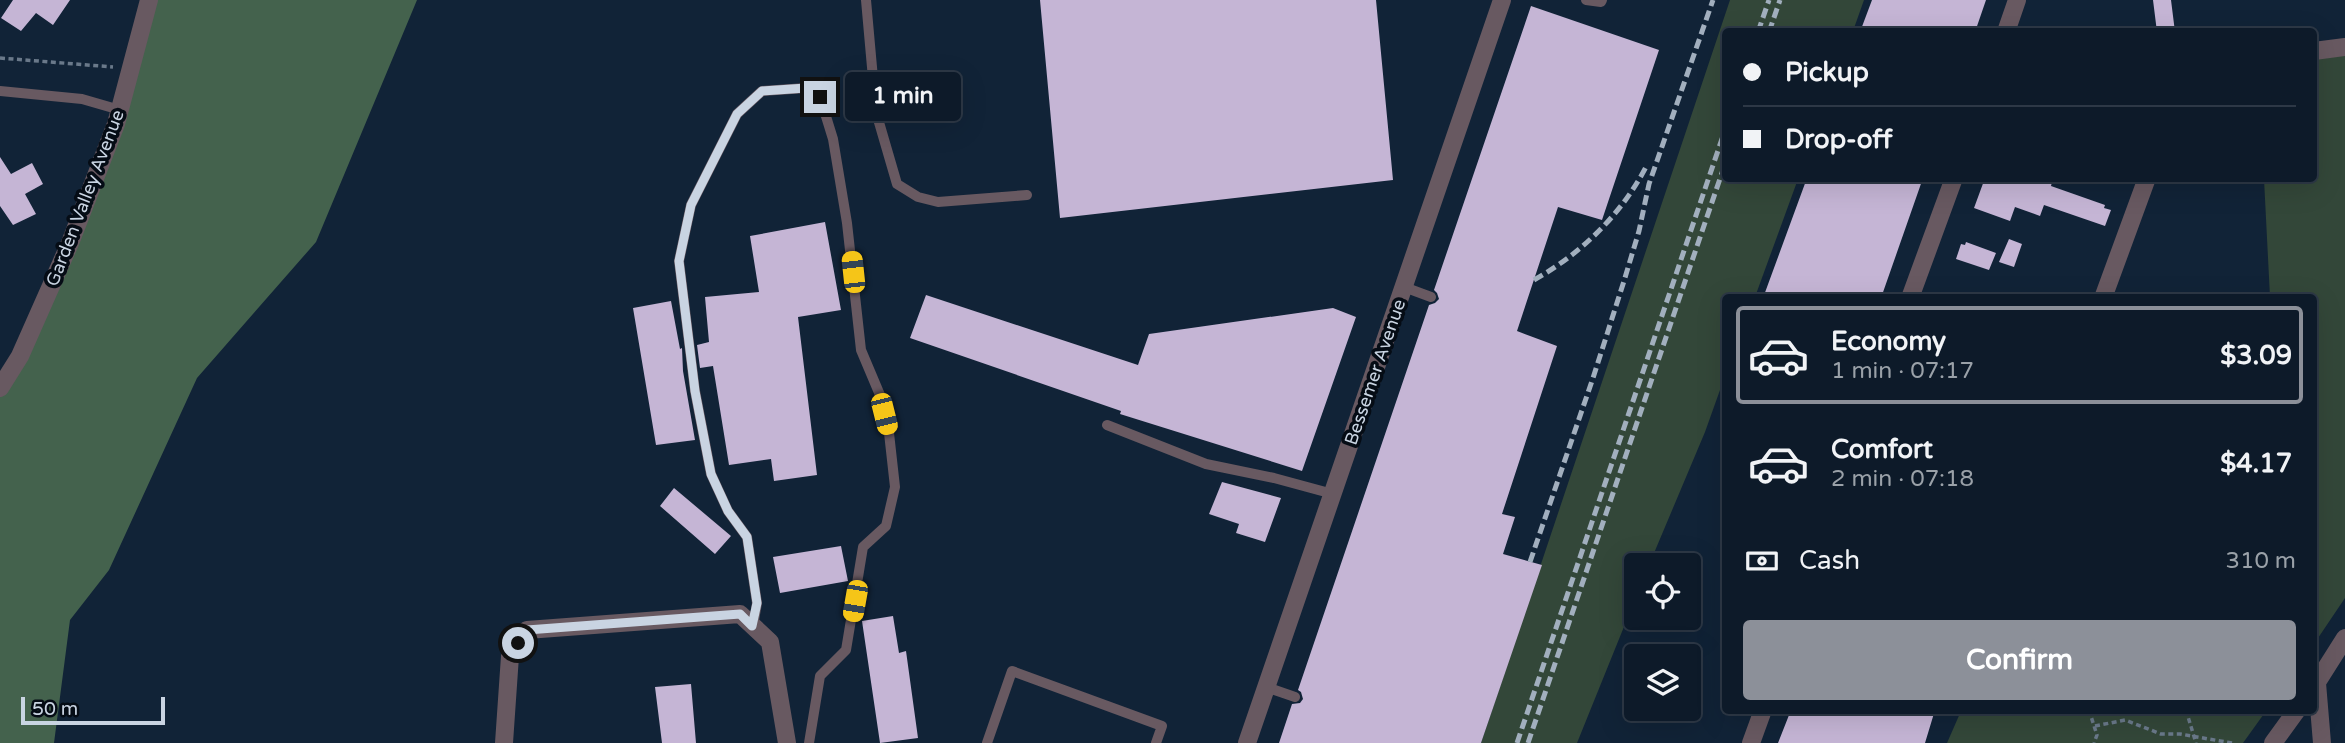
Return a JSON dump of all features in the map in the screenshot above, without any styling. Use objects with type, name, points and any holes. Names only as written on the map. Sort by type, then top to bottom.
[{"type":"street","name":"Garden Valley Avenue","points":[[2,380],[20,356],[70,243],[120,110],[149,0]]},
{"type":"street","name":"Bessemer Avenue","points":[[1247,743],[1502,0]]},
{"type":"street","points":[[2007,28],[2017,0]]},
{"type":"street","points":[[2317,51],[2345,47]]},
{"type":"street","points":[[1911,294],[1953,182]]},
{"type":"street","points":[[2105,294],[2146,182]]},
{"type":"street","points":[[505,743],[510,656],[527,630],[740,614],[770,642],[787,743]]},
{"type":"street","points":[[2317,682],[2345,638]]},
{"type":"street","points":[[2317,702],[2322,743]]},
{"type":"street","points":[[1751,743],[1762,714]]},
{"type":"street","points":[[2273,743],[2294,714]]},
{"type":"lane","points":[[866,0],[876,111],[897,184],[918,197],[938,202],[1027,195]]},
{"type":"lane","points":[[1586,0],[1602,0]]},
{"type":"lane","points":[[752,626],[757,603],[747,537],[728,511],[711,474],[695,391],[679,261],[691,205],[737,114],[762,91],[806,88],[820,97],[833,139],[848,223],[861,350],[880,395],[889,433],[895,487],[886,526],[863,547],[846,650],[820,676],[809,743]]},
{"type":"lane","points":[[0,91],[82,99],[120,110]]},
{"type":"lane","points":[[1404,287],[1432,297]]},
{"type":"lane","points":[[1107,425],[1206,464],[1333,494]]},
{"type":"lane","points":[[987,743],[1012,671],[1162,726],[1156,743]]},
{"type":"lane","points":[[1266,687],[1295,697]]},
{"type":"path","points":[[0,58],[113,67]]},
{"type":"path","points":[[2090,714],[2097,735],[2094,743]]},
{"type":"path","points":[[2187,714],[2196,743]]},
{"type":"path","points":[[2095,726],[2125,720],[2161,734],[2194,736],[2232,743]]},
{"type":"green space","points":[[149,0],[417,0],[316,242],[197,378],[109,570],[70,620],[54,743],[0,743],[0,388],[70,242]]},
{"type":"green space","points":[[1730,0],[1864,0],[1854,28],[1722,28],[1722,182],[1797,182],[1756,294],[1722,294],[1722,384],[1654,553],[1624,553],[1624,627],[1577,743],[1481,743]]},
{"type":"green space","points":[[2345,47],[2345,598],[2317,640],[2317,294],[2270,294],[2264,182],[2317,182],[2317,51]]},
{"type":"green space","points":[[1959,714],[2264,714],[2243,743],[1947,743]]},
{"type":"building","points":[[13,0],[70,0],[53,25],[36,13],[21,31],[1,18]]},
{"type":"building","points":[[1040,0],[1376,0],[1393,180],[1060,218]]},
{"type":"building","points":[[1872,0],[1986,0],[1976,28],[1862,28]]},
{"type":"building","points":[[2153,0],[2171,0],[2174,28],[2156,28]]},
{"type":"building","points":[[1531,6],[1659,50],[1602,220],[1558,207],[1517,331],[1557,346],[1502,514],[1515,517],[1503,554],[1542,565],[1481,743],[1279,743],[1292,704],[1300,703],[1303,699],[1298,690],[1429,305],[1439,299],[1434,290]]},
{"type":"building","points":[[0,157],[11,174],[32,163],[43,184],[25,194],[36,214],[13,225],[0,206]]},
{"type":"building","points":[[1806,182],[1922,182],[1882,294],[1764,294]]},
{"type":"building","points":[[1984,182],[2052,182],[2051,186],[2105,205],[2104,208],[2111,210],[2105,226],[2044,205],[2040,216],[2015,207],[2010,221],[1974,208]]},
{"type":"building","points":[[825,222],[841,310],[798,317],[817,475],[774,481],[771,459],[729,465],[713,366],[700,368],[697,345],[709,342],[705,297],[759,292],[750,236]]},
{"type":"building","points":[[2009,239],[2022,244],[2014,267],[1999,262]]},
{"type":"building","points":[[1966,242],[1996,253],[1989,270],[1956,259],[1961,244],[1965,245]]},
{"type":"building","points":[[926,295],[1138,365],[1149,334],[1333,308],[1356,317],[1302,471],[1120,414],[1121,411],[910,338]]},
{"type":"building","points":[[671,301],[680,349],[682,348],[683,371],[695,440],[656,445],[633,308]]},
{"type":"building","points":[[1222,482],[1281,498],[1265,542],[1236,533],[1239,524],[1209,514]]},
{"type":"building","points":[[674,488],[731,536],[715,554],[660,506]]},
{"type":"building","points":[[841,546],[848,581],[780,593],[773,557]]},
{"type":"building","points":[[893,616],[899,653],[906,651],[918,738],[880,743],[862,621]]},
{"type":"building","points":[[691,684],[696,743],[662,743],[655,687]]},
{"type":"building","points":[[1789,714],[1934,714],[1925,743],[1778,743]]},
{"type":"railway","points":[[1530,562],[1624,281],[1649,184],[1713,0]]},
{"type":"railway","points":[[1759,28],[1769,0]]},
{"type":"railway","points":[[1770,28],[1780,0]]},
{"type":"railway","points":[[1517,743],[1722,139]]},
{"type":"railway","points":[[1534,280],[1568,258],[1599,231],[1626,200],[1647,165]]},
{"type":"railway","points":[[1528,743],[1722,173]]},
{"type":"route","points":[[518,643],[527,630],[740,614],[752,626],[757,603],[747,537],[728,511],[711,474],[695,391],[679,261],[691,205],[737,114],[762,91],[806,88],[820,97]]}]
